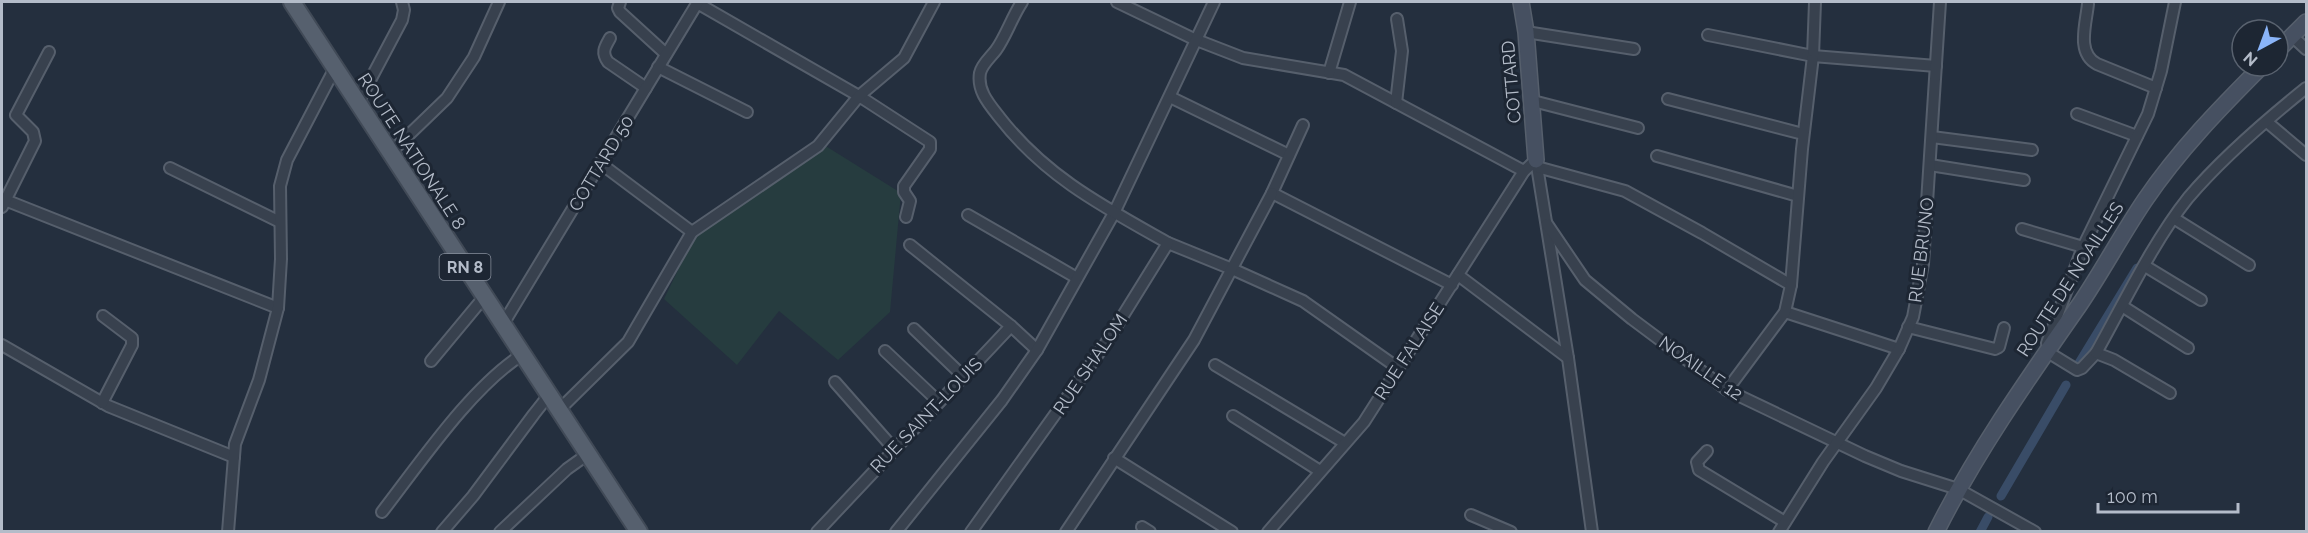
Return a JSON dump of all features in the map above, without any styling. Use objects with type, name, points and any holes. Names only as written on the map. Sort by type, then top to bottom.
[{"type":"main road","name":"ROUTE NATIONALE 8","points":[[292,2],[639,531]]},
{"type":"street","points":[[358,103],[402,20],[404,10],[402,2]]},
{"type":"street","points":[[390,153],[447,98],[474,57],[499,2]]},
{"type":"street","points":[[620,2],[618,8],[620,12],[666,54]]},
{"type":"street","points":[[697,2],[859,96],[930,142],[930,148],[904,186],[904,192],[910,201],[906,217]]},
{"type":"street","name":"COTTARD 50","points":[[503,324],[697,2]]},
{"type":"street","points":[[559,410],[628,342],[692,232],[818,146],[859,96],[904,58],[934,2]]},
{"type":"street","points":[[1022,2],[997,49],[982,67],[980,75],[983,97],[1012,134],[1062,180],[1114,213],[1168,243],[1303,301],[1398,368]]},
{"type":"street","points":[[1117,2],[1194,39],[1243,58],[1329,73],[1355,80],[1524,171]]},
{"type":"street","points":[[896,531],[1002,400],[1037,350],[1114,213],[1170,97],[1194,39],[1214,2]]},
{"type":"street","points":[[1329,73],[1350,2]]},
{"type":"street","points":[[1727,390],[1785,312],[1791,285],[1803,134],[1813,56],[1811,2]]},
{"type":"street","name":"RUE BRUNO","points":[[1782,527],[1836,442],[1876,388],[1899,349],[1913,317],[1923,264],[1940,2]]},
{"type":"street","points":[[2175,2],[2148,114],[2083,247],[2045,353],[2077,370],[2082,368],[2096,353],[2145,266],[2187,200],[2210,175],[2307,88]]},
{"type":"street","points":[[2088,4],[2084,49],[2089,58],[2097,64],[2156,88]]},
{"type":"street","name":"COTTARD","points":[[1525,6],[1537,163]]},
{"type":"street","points":[[1396,103],[1402,51],[1398,19]]},
{"type":"street","points":[[2307,22],[2292,36],[2307,49]]},
{"type":"street","points":[[1526,32],[1634,49]]},
{"type":"street","points":[[1708,34],[1813,56],[1936,66]]},
{"type":"street","points":[[610,38],[603,56],[608,62],[646,88]]},
{"type":"street","points":[[49,52],[16,115],[33,132],[35,141],[3,203],[278,308]]},
{"type":"street","points":[[658,67],[747,112]]},
{"type":"street","points":[[228,531],[235,444],[259,380],[278,308],[280,186],[287,160],[335,68]]},
{"type":"street","name":"ROUTE DE NOAILLES","points":[[1936,531],[1958,489],[2045,353],[2082,301],[2146,198],[2200,129],[2250,78]]},
{"type":"street","points":[[1170,97],[1289,155]]},
{"type":"street","points":[[1668,99],[1803,134]]},
{"type":"street","points":[[1533,101],[1638,128]]},
{"type":"street","points":[[2077,114],[2137,136]]},
{"type":"street","points":[[2267,123],[2307,155]]},
{"type":"street","points":[[1066,531],[1194,339],[1272,193],[1303,125]]},
{"type":"street","points":[[1932,137],[2032,150]]},
{"type":"street","points":[[1657,156],[1798,196]]},
{"type":"street","points":[[600,163],[692,232]]},
{"type":"street","points":[[1592,531],[1568,358],[1537,163],[1625,191],[1791,285]]},
{"type":"street","name":"RUE FALAISE","points":[[1268,531],[1364,422],[1524,171],[1537,163]]},
{"type":"street","points":[[1930,165],[2024,180]]},
{"type":"street","points":[[170,168],[280,222]]},
{"type":"street","points":[[1272,193],[1455,280],[1568,358]]},
{"type":"street","points":[[968,215],[1077,278]]},
{"type":"street","points":[[2175,219],[2249,265]]},
{"type":"street","name":"NOAILLE 12","points":[[1546,224],[1585,280],[1632,319],[1727,390],[1900,471],[1958,489],[2035,531]]},
{"type":"street","points":[[2022,230],[2083,247]]},
{"type":"street","name":"RUE SHALOM","points":[[971,531],[1106,343],[1168,243]]},
{"type":"street","points":[[910,245],[1011,326],[1037,350]]},
{"type":"street","points":[[2145,266],[2201,300]]},
{"type":"street","points":[[431,361],[485,296]]},
{"type":"street","points":[[2122,306],[2188,348]]},
{"type":"street","points":[[1785,312],[1899,349]]},
{"type":"street","points":[[102,403],[132,345],[132,338],[103,316]]},
{"type":"street","name":"RUE SAINT-LOUIS","points":[[817,531],[1011,326]]},
{"type":"street","points":[[1908,327],[1995,349],[1999,347],[2004,328]]},
{"type":"street","points":[[914,329],[963,376]]},
{"type":"street","points":[[2,345],[102,403],[234,457]]},
{"type":"street","points":[[885,351],[939,402]]},
{"type":"street","points":[[2096,353],[2170,393]]},
{"type":"street","points":[[382,512],[465,407],[503,368],[523,354]]},
{"type":"street","points":[[1215,365],[1345,443]]},
{"type":"street","points":[[835,382],[894,449]]},
{"type":"street","points":[[442,531],[473,496],[549,395]]},
{"type":"street","points":[[1233,416],[1320,471]]},
{"type":"street","points":[[1707,451],[1697,462],[1699,470],[1782,527]]},
{"type":"street","points":[[500,531],[567,469],[588,454]]},
{"type":"street","points":[[1114,458],[1232,531]]},
{"type":"street","points":[[1471,515],[1511,531]]},
{"type":"green space","points":[[824,145],[901,193],[890,312],[838,360],[779,311],[737,365],[664,299],[693,239]]},
{"type":"waterway","points":[[2079,363],[2137,268]]},
{"type":"waterway","points":[[2001,496],[2066,385]]},
{"type":"waterway","points":[[1980,532],[1988,517]]}]
